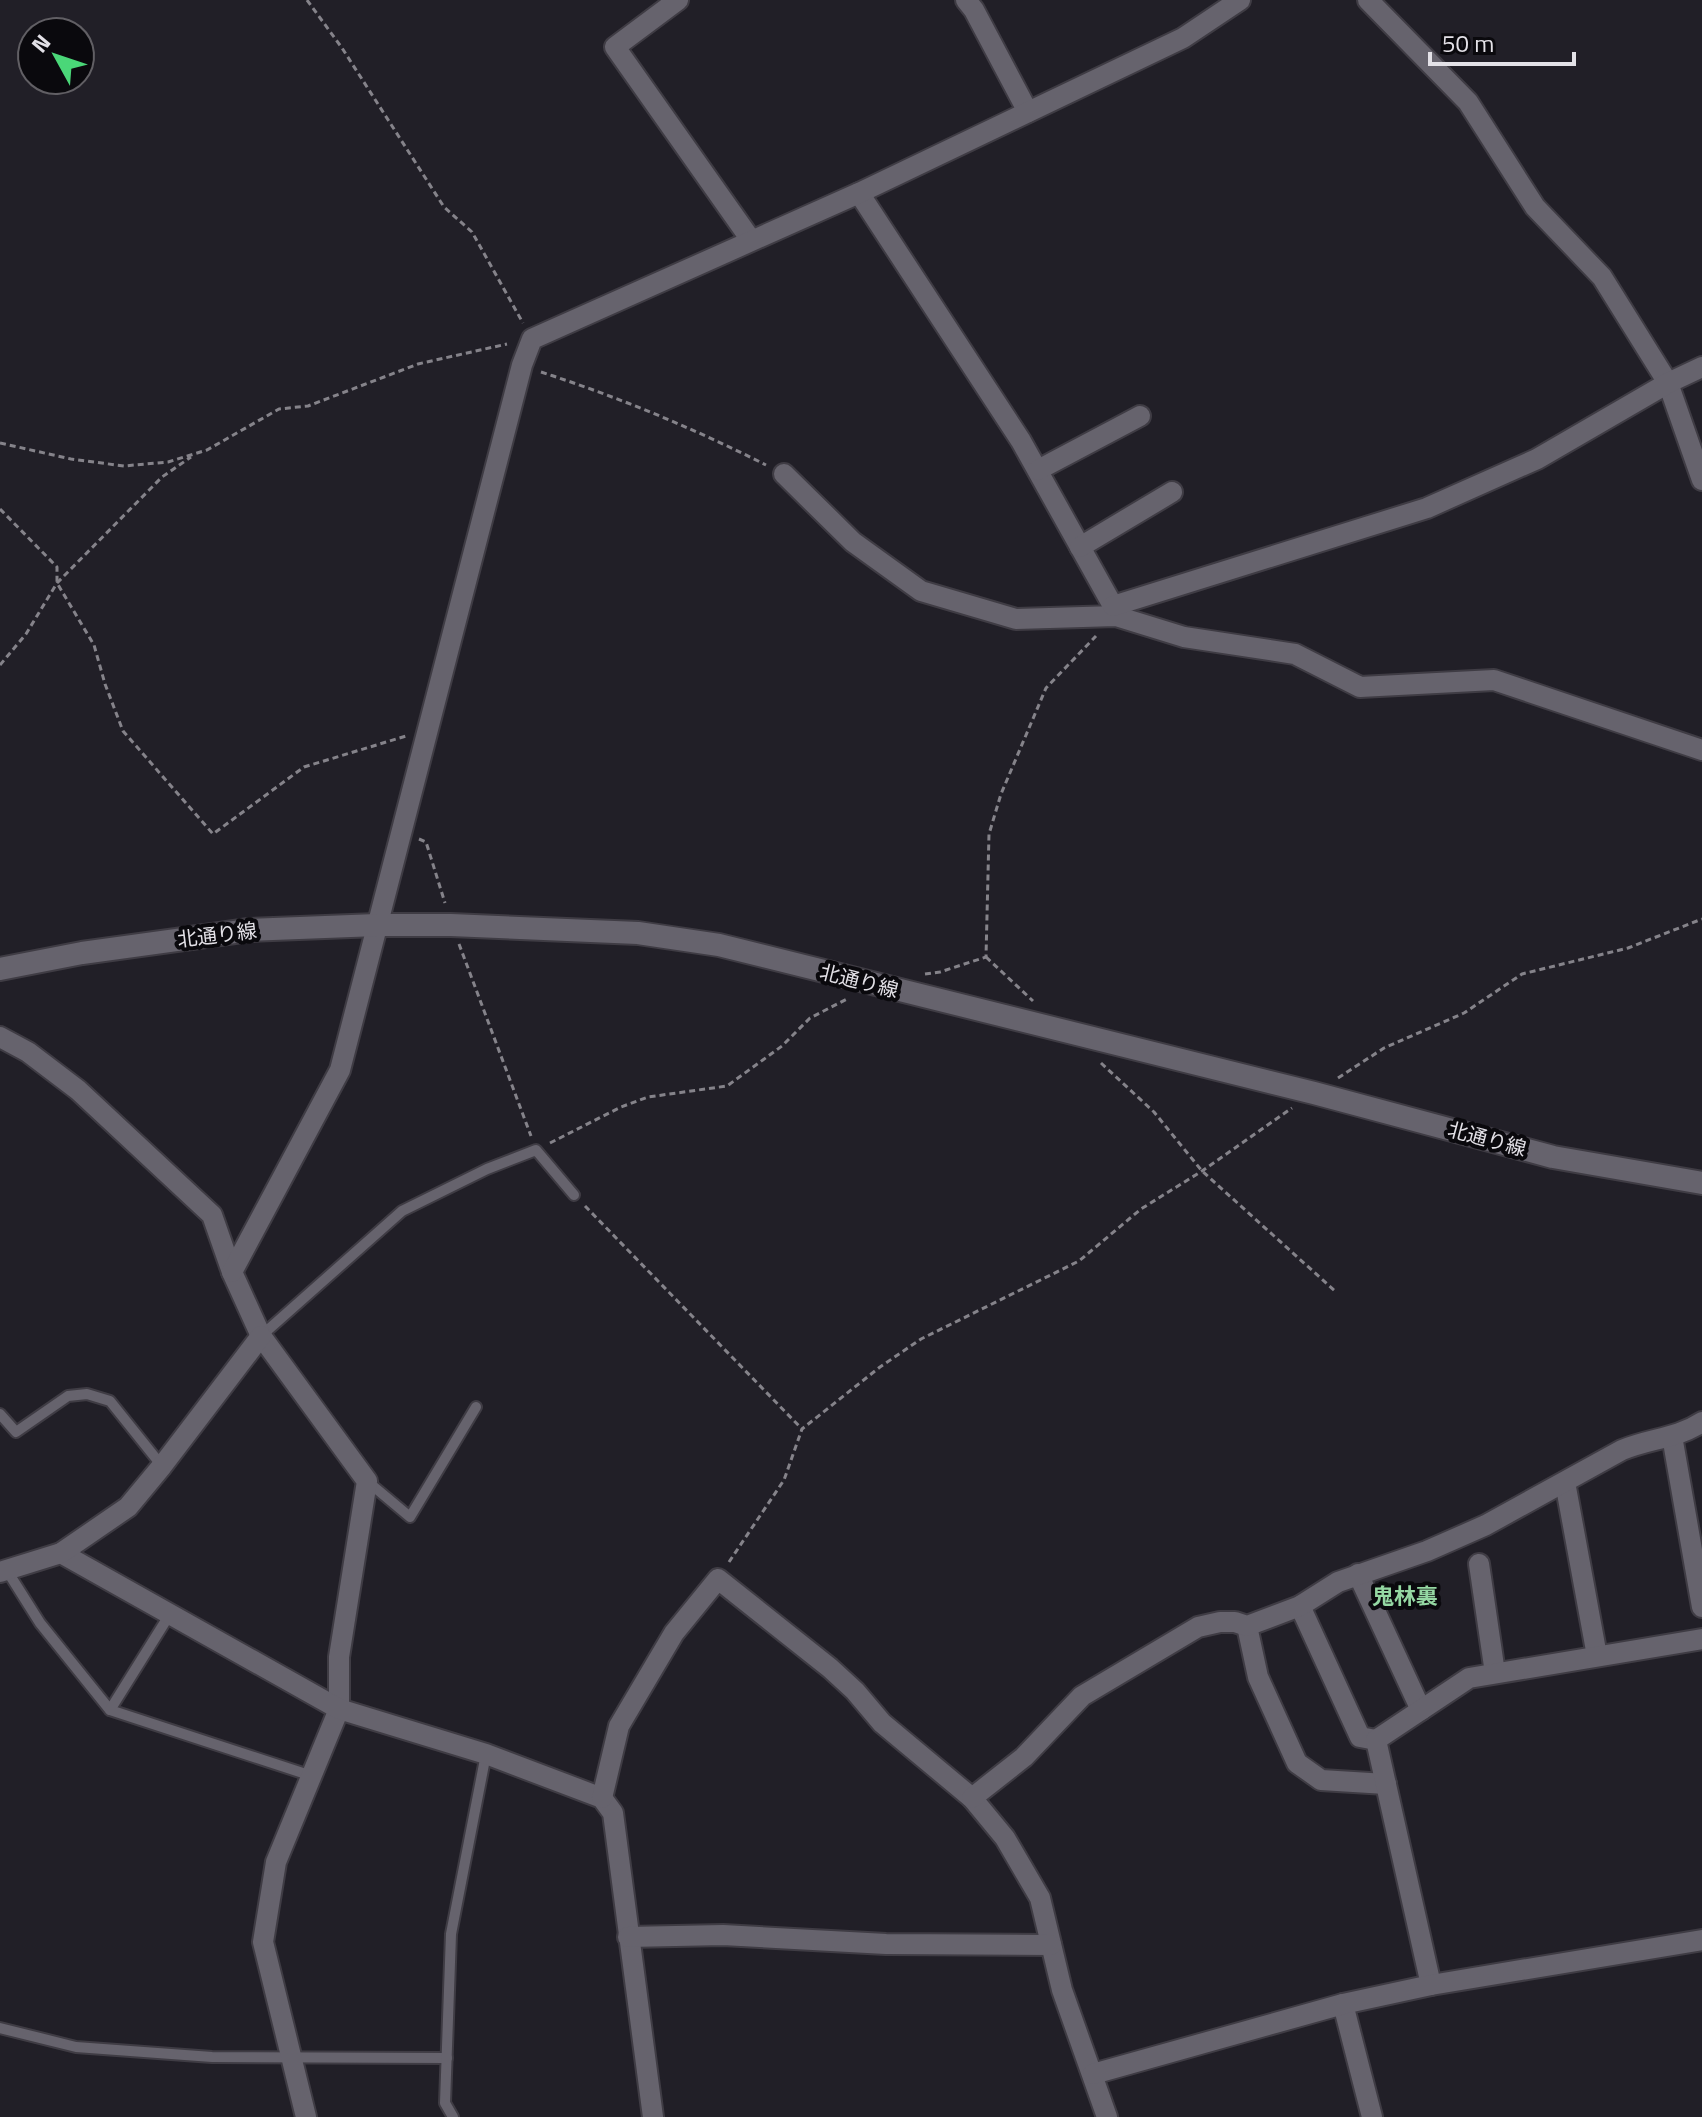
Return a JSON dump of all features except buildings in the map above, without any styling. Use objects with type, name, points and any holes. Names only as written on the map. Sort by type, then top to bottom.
[{"type":"street","points":[[678,0],[615,47],[751,240]]},
{"type":"street","points":[[966,0],[1028,112]]},
{"type":"street","points":[[232,1272],[340,1070],[522,365],[532,339],[859,193],[1183,38],[1240,0]]},
{"type":"street","points":[[1368,0],[1468,102],[1535,207],[1602,277],[1668,383],[1702,480]]},
{"type":"street","points":[[859,193],[1021,441],[1114,611],[1184,637],[1295,654],[1360,687],[1494,680],[1702,750]]},
{"type":"street","points":[[784,474],[853,542],[921,591],[1016,619],[1114,611],[1427,508],[1537,459],[1668,383],[1702,367]]},
{"type":"street","points":[[1038,470],[1140,416]]},
{"type":"street","points":[[1080,547],[1172,492]]},
{"type":"street","name":"北通り線","points":[[0,969],[82,953],[249,930],[451,925],[638,933],[719,945],[1314,1093],[1553,1157],[1702,1183]]},
{"type":"street","points":[[0,1037],[28,1052],[78,1090],[212,1215],[232,1272],[261,1336],[367,1481],[339,1657],[339,1709],[276,1862],[263,1942],[306,2117]]},
{"type":"street","points":[[3,1570],[61,1553],[128,1507],[261,1336]]},
{"type":"street","points":[[972,1798],[1024,1757],[1082,1696],[1198,1627],[1220,1622],[1247,1626],[1300,1606],[1338,1582],[1427,1551],[1486,1525],[1622,1450],[1645,1440],[1683,1434],[1702,1422]]},
{"type":"street","points":[[1672,1436],[1702,1607]]},
{"type":"street","points":[[1565,1482],[1597,1656]]},
{"type":"street","points":[[61,1553],[339,1709],[486,1754],[602,1798],[613,1813],[653,2117]]},
{"type":"street","points":[[1479,1564],[1495,1673]]},
{"type":"street","points":[[1358,1574],[1421,1710]]},
{"type":"street","points":[[602,1798],[619,1726],[674,1633],[718,1579],[820,1659],[855,1691],[882,1723],[972,1798],[1005,1838],[1040,1898],[1062,1990],[1107,2117]]},
{"type":"street","points":[[1300,1606],[1360,1737],[1376,1740],[1469,1678],[1702,1639]]},
{"type":"street","points":[[1247,1626],[1258,1677],[1297,1763],[1321,1780],[1386,1784]]},
{"type":"street","points":[[1376,1740],[1431,1985]]},
{"type":"street","points":[[628,1937],[723,1935],[886,1944],[1051,1945]]},
{"type":"street","points":[[1093,2074],[1343,2004],[1431,1985],[1702,1940]]},
{"type":"street","points":[[1343,2004],[1372,2117]]},
{"type":"lane","points":[[261,1336],[402,1211],[487,1169],[536,1150],[574,1195]]},
{"type":"lane","points":[[0,1414],[16,1432],[68,1396],[87,1394],[110,1401],[162,1466]]},
{"type":"lane","points":[[367,1481],[410,1517],[476,1407]]},
{"type":"lane","points":[[3,1570],[40,1623],[110,1710],[312,1776]]},
{"type":"lane","points":[[110,1710],[170,1614]]},
{"type":"lane","points":[[453,2117],[445,2103],[451,1934],[486,1754]]},
{"type":"lane","points":[[0,2028],[76,2047],[212,2057],[447,2058]]},
{"type":"path","points":[[0,443],[71,459],[124,466],[168,462],[207,450],[279,409],[308,406],[418,364],[532,339],[472,232],[444,207],[342,48],[307,0]]},
{"type":"path","points":[[522,365],[612,395],[711,437],[784,474]]},
{"type":"path","points":[[0,665],[26,634],[57,583],[162,477],[196,453]]},
{"type":"path","points":[[0,509],[57,567],[57,583],[94,645],[123,731],[213,834],[304,767],[428,730]]},
{"type":"path","points":[[1038,1005],[986,957],[989,834],[1001,794],[1046,688],[1114,611]]},
{"type":"path","points":[[401,833],[426,842],[451,925],[536,1150],[621,1107],[648,1097],[727,1086],[782,1046],[810,1018],[875,985]]},
{"type":"path","points":[[718,1579],[784,1480],[802,1429],[921,1339],[1079,1261],[1141,1209],[1384,1048],[1464,1013],[1522,974],[1628,948],[1702,919]]},
{"type":"path","points":[[915,975],[940,972],[986,957]]},
{"type":"path","points":[[1101,1063],[1154,1112],[1202,1171],[1335,1291]]},
{"type":"path","points":[[574,1195],[802,1429]]},
{"type":"district","name":"鬼林裏","points":[[1405,1596]]}]
